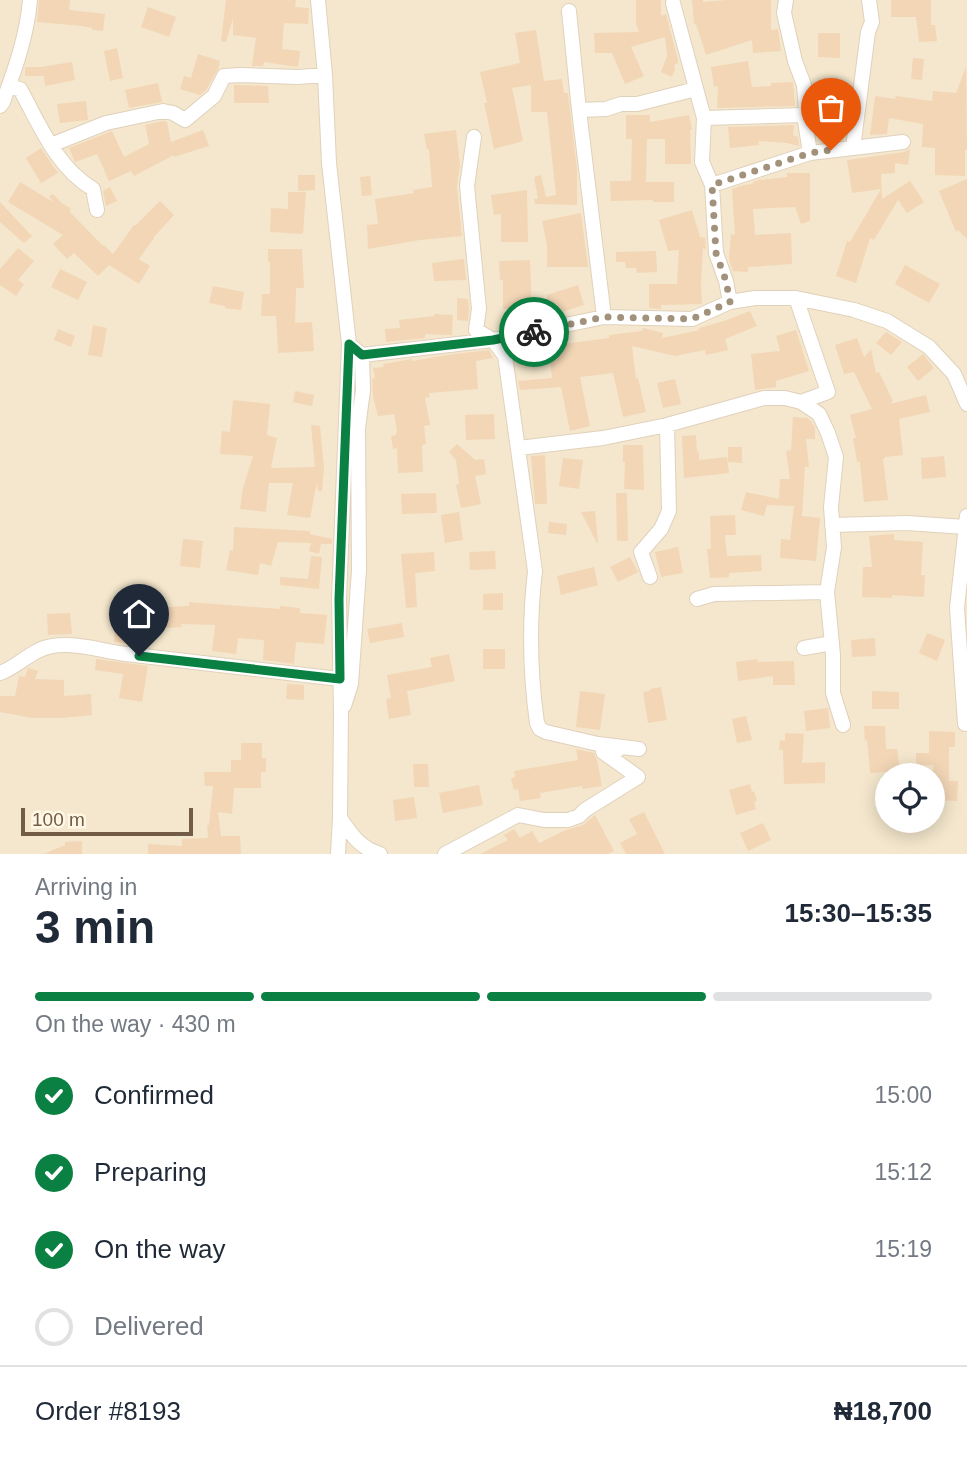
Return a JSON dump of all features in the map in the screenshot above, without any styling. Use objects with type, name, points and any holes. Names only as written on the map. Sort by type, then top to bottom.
[{"type":"street","points":[[0,106],[21,50],[29,18],[30,0]]},
{"type":"street","points":[[318,0],[325,75],[328,163],[349,344],[339,599],[341,714],[338,854]]},
{"type":"street","points":[[786,0],[784,13],[795,61],[804,85],[804,115],[810,153]]},
{"type":"street","points":[[853,148],[868,32],[872,22],[869,0]]},
{"type":"street","points":[[673,4],[704,118],[702,162],[712,185],[716,253],[730,302]]},
{"type":"street","points":[[569,11],[604,317]]},
{"type":"street","points":[[51,145],[106,123],[163,111],[185,120],[214,96],[224,76],[325,75]]},
{"type":"street","points":[[9,87],[20,89],[65,167],[79,181],[93,189],[97,210]]},
{"type":"street","points":[[579,110],[637,104],[696,89]]},
{"type":"street","points":[[704,118],[804,115]]},
{"type":"street","points":[[444,854],[518,815],[544,820],[568,820],[579,816],[638,777],[603,752],[639,749],[598,744],[546,732],[540,729],[537,723],[531,686],[531,599],[535,571],[505,356],[493,340],[476,330],[479,309],[467,186],[474,137]]},
{"type":"street","points":[[712,185],[810,153],[903,142]]},
{"type":"street","points":[[349,344],[362,355],[493,340],[604,317],[692,319],[730,302],[755,298],[796,298],[854,310],[887,321],[929,347],[954,374],[967,404]]},
{"type":"street","points":[[796,298],[828,392],[801,402]]},
{"type":"street","points":[[341,714],[351,684],[359,570],[358,428],[363,390],[362,355]]},
{"type":"street","points":[[519,448],[603,438],[667,425],[764,398],[785,398],[801,402],[819,414],[836,457],[831,507],[834,547],[827,592],[833,693],[843,724]]},
{"type":"street","points":[[650,577],[641,552],[662,528],[669,511],[667,425]]},
{"type":"street","points":[[832,525],[966,521],[964,573],[957,608],[965,724]]},
{"type":"street","points":[[697,599],[714,594],[827,592]]},
{"type":"street","points":[[804,648],[832,643]]},
{"type":"street","points":[[0,673],[48,646],[66,644],[113,653],[340,679]]},
{"type":"street","points":[[340,818],[369,851],[380,854]]},
{"type":"shaded area","points":[[0,0],[967,0],[967,854],[0,854]]},
{"type":"building","points":[[39,0],[70,0],[69,10],[105,14],[103,31],[82,26],[37,22]]},
{"type":"building","points":[[226,0],[296,0],[295,7],[309,8],[308,24],[284,23],[282,49],[300,51],[298,67],[264,62],[263,66],[252,66],[256,38],[233,35],[233,18],[226,42],[221,41]]},
{"type":"building","points":[[636,0],[661,0],[661,16],[666,14],[678,60],[674,65],[672,77],[661,72],[667,56],[665,37],[631,47],[644,76],[625,84],[612,53],[595,53],[594,33],[639,32],[636,24]]},
{"type":"building","points":[[692,0],[771,0],[771,30],[778,29],[781,51],[753,53],[752,40],[706,55],[694,24]]},
{"type":"building","points":[[891,0],[931,0],[931,25],[935,25],[937,41],[919,42],[916,17],[891,17]]},
{"type":"building","points":[[148,7],[176,17],[169,37],[141,27]]},
{"type":"building","points":[[536,30],[544,81],[562,79],[564,93],[568,93],[577,170],[577,205],[535,204],[534,199],[538,199],[534,177],[541,175],[546,197],[556,195],[547,112],[531,112],[531,85],[512,88],[523,141],[494,149],[480,72],[520,63],[515,33]]},
{"type":"building","points":[[818,33],[840,33],[840,58],[818,57]]},
{"type":"building","points":[[117,48],[123,78],[110,81],[104,51]]},
{"type":"building","points":[[198,54],[220,61],[206,90],[200,95],[180,89],[184,76],[191,78]]},
{"type":"building","points":[[913,58],[924,59],[922,80],[911,79]]},
{"type":"building","points":[[748,61],[752,87],[793,82],[795,106],[717,108],[718,86],[714,87],[711,67]]},
{"type":"building","points":[[72,62],[75,80],[45,86],[44,76],[25,76],[25,67]]},
{"type":"building","points":[[966,67],[965,176],[935,175],[935,148],[922,147],[923,124],[889,118],[887,134],[870,135],[875,96],[932,101],[933,91],[956,93]]},
{"type":"building","points":[[158,83],[162,102],[129,108],[125,90]]},
{"type":"building","points":[[234,85],[268,86],[269,103],[234,103]]},
{"type":"building","points":[[86,101],[88,120],[60,123],[57,104]]},
{"type":"building","points":[[846,114],[846,131],[840,132],[839,126],[823,129],[821,118]]},
{"type":"building","points":[[626,115],[650,115],[650,122],[689,115],[692,129],[691,164],[665,164],[665,139],[647,139],[646,182],[674,182],[674,202],[611,201],[610,181],[631,181],[632,139],[626,139]]},
{"type":"building","points":[[167,122],[171,142],[203,130],[209,146],[174,155],[134,176],[131,171],[109,181],[97,154],[75,162],[69,148],[112,131],[124,157],[149,144],[145,125]]},
{"type":"building","points":[[794,125],[793,135],[798,137],[799,146],[758,141],[759,145],[730,148],[728,127]]},
{"type":"building","points":[[456,130],[460,165],[457,187],[462,236],[368,249],[367,225],[378,224],[375,199],[414,193],[413,190],[432,187],[429,149],[424,134]]},
{"type":"building","points":[[41,148],[58,173],[41,183],[26,158]]},
{"type":"building","points":[[910,149],[908,165],[895,163],[895,173],[881,174],[882,199],[910,181],[924,202],[907,213],[898,200],[874,240],[870,238],[856,283],[836,276],[847,241],[850,242],[881,189],[852,193],[847,160]]},
{"type":"building","points":[[787,173],[810,173],[810,221],[801,224],[795,207],[753,209],[755,235],[791,233],[792,264],[748,267],[748,272],[733,271],[729,260],[731,234],[735,235],[732,189],[759,180],[787,177]]},
{"type":"building","points":[[298,175],[315,175],[315,190],[298,191]]},
{"type":"building","points":[[370,176],[372,195],[362,196],[360,177]]},
{"type":"building","points":[[967,179],[967,239],[958,230],[956,232],[939,191]]},
{"type":"building","points":[[20,182],[53,202],[49,196],[53,194],[71,209],[69,211],[113,254],[134,225],[160,201],[174,215],[153,238],[139,259],[150,266],[139,284],[109,265],[98,276],[74,253],[67,259],[53,244],[63,235],[8,202]]},
{"type":"building","points":[[110,187],[117,201],[106,206],[103,191]]},
{"type":"building","points":[[527,190],[528,242],[501,242],[501,214],[494,215],[491,195]]},
{"type":"building","points":[[288,192],[306,192],[303,234],[270,232],[271,208],[288,209]]},
{"type":"building","points":[[0,202],[32,236],[24,243],[0,222]]},
{"type":"building","points":[[692,210],[700,237],[705,238],[702,304],[649,308],[649,284],[677,284],[679,250],[668,251],[659,220]]},
{"type":"building","points":[[581,213],[588,267],[547,267],[547,245],[542,221]]},
{"type":"building","points":[[18,248],[34,261],[18,280],[24,284],[16,296],[0,285],[0,269]]},
{"type":"building","points":[[268,249],[302,249],[304,288],[296,288],[295,323],[312,322],[314,351],[278,353],[276,316],[261,316],[262,294],[270,294]]},
{"type":"building","points":[[656,251],[657,272],[637,273],[636,268],[626,268],[625,262],[616,262],[616,252]]},
{"type":"building","points":[[464,259],[466,280],[434,281],[432,263]]},
{"type":"building","points":[[530,260],[532,309],[503,309],[503,280],[500,280],[499,261]]},
{"type":"building","points":[[905,265],[940,284],[929,303],[895,284]]},
{"type":"building","points":[[60,269],[87,282],[78,300],[51,287]]},
{"type":"building","points":[[578,285],[584,305],[553,315],[552,309],[547,309],[547,295]]},
{"type":"building","points":[[213,286],[244,292],[241,310],[209,303]]},
{"type":"building","points":[[457,298],[468,299],[468,321],[457,320]]},
{"type":"building","points":[[750,311],[757,326],[725,339],[728,350],[706,355],[705,350],[675,356],[632,346],[636,379],[638,378],[646,412],[623,417],[613,373],[580,377],[590,426],[570,431],[561,387],[520,390],[518,381],[552,378],[548,346],[609,338],[609,335],[642,331],[643,328],[663,333],[662,338],[700,330],[699,328]]},
{"type":"building","points":[[434,314],[453,315],[452,335],[425,334],[425,338],[386,342],[385,329],[400,328],[399,320]]},
{"type":"building","points":[[93,325],[107,328],[102,357],[88,355]]},
{"type":"building","points":[[58,329],[75,336],[71,347],[54,340]]},
{"type":"building","points":[[796,330],[809,371],[776,381],[776,387],[755,390],[751,354],[780,351],[776,336]]},
{"type":"building","points":[[886,332],[902,342],[891,355],[876,343]]},
{"type":"building","points":[[857,338],[864,357],[871,349],[876,373],[879,372],[893,401],[890,404],[926,395],[930,412],[899,419],[903,455],[883,459],[888,500],[864,502],[860,462],[857,462],[853,438],[856,438],[850,415],[872,409],[854,372],[844,374],[835,345]]},
{"type":"building","points":[[489,350],[493,358],[476,361],[478,389],[429,393],[430,397],[425,398],[430,425],[424,426],[426,444],[422,445],[423,472],[398,473],[397,448],[393,449],[391,436],[396,435],[397,431],[394,414],[378,416],[373,397],[373,368],[412,359]]},
{"type":"building","points":[[923,354],[934,368],[918,381],[907,367]]},
{"type":"building","points":[[675,379],[681,404],[663,408],[657,383]]},
{"type":"building","points":[[295,391],[314,395],[312,406],[293,402]]},
{"type":"building","points":[[233,400],[270,404],[267,435],[277,438],[271,468],[315,467],[311,425],[320,426],[324,469],[322,491],[318,491],[317,482],[310,518],[287,515],[293,483],[269,483],[266,512],[240,509],[253,456],[220,454],[222,431],[230,432]]},
{"type":"building","points":[[494,414],[495,439],[466,440],[465,415]]},
{"type":"building","points":[[793,417],[807,418],[815,428],[815,439],[806,439],[809,467],[805,467],[802,516],[820,518],[816,561],[780,558],[781,539],[790,540],[794,506],[767,505],[764,516],[741,510],[746,492],[779,499],[780,479],[790,479],[786,451],[791,450]]},
{"type":"building","points":[[696,435],[699,460],[727,457],[729,473],[684,478],[682,436]]},
{"type":"building","points":[[457,444],[475,460],[484,459],[486,474],[475,476],[481,504],[461,508],[456,485],[459,484],[456,460],[449,452]]},
{"type":"building","points":[[623,445],[643,445],[644,490],[624,489]]},
{"type":"building","points":[[728,447],[742,447],[742,463],[728,462]]},
{"type":"building","points":[[545,455],[547,504],[535,504],[531,456]]},
{"type":"building","points":[[944,456],[946,477],[922,479],[921,458]]},
{"type":"building","points":[[563,458],[583,460],[579,489],[559,486]]},
{"type":"building","points":[[436,493],[437,513],[402,514],[401,494]]},
{"type":"building","points":[[616,493],[627,493],[628,541],[617,541]]},
{"type":"building","points":[[595,511],[598,543],[581,512]]},
{"type":"building","points":[[459,512],[463,540],[445,543],[441,515]]},
{"type":"building","points":[[735,515],[736,535],[725,535],[727,556],[761,555],[762,571],[729,573],[729,577],[710,578],[707,549],[711,549],[710,516]]},
{"type":"building","points":[[549,522],[567,524],[566,535],[548,533]]},
{"type":"building","points":[[234,527],[310,531],[310,534],[332,539],[332,544],[321,544],[319,554],[309,551],[311,543],[278,542],[271,566],[260,563],[258,575],[226,570],[230,550],[233,551]]},
{"type":"building","points":[[894,534],[894,540],[923,542],[921,575],[925,575],[924,597],[862,597],[863,567],[872,567],[869,536]]},
{"type":"building","points":[[183,539],[203,541],[200,568],[180,566]]},
{"type":"building","points":[[678,547],[683,573],[661,577],[655,552]]},
{"type":"building","points":[[495,551],[496,569],[470,570],[469,552]]},
{"type":"building","points":[[434,552],[435,571],[415,573],[417,607],[406,608],[401,554]]},
{"type":"building","points":[[311,556],[322,557],[319,589],[280,585],[280,577],[308,579]]},
{"type":"building","points":[[630,557],[638,572],[618,582],[610,567]]},
{"type":"building","points":[[594,567],[598,585],[561,595],[557,576]]},
{"type":"building","points":[[503,593],[503,610],[483,610],[483,594]]},
{"type":"building","points":[[189,602],[280,609],[280,606],[300,608],[300,613],[327,615],[324,644],[296,642],[294,664],[263,660],[264,640],[238,638],[236,654],[212,651],[215,625],[181,624],[182,627],[150,629],[148,647],[114,642],[116,616],[165,621],[164,607],[189,606]]},
{"type":"building","points":[[70,613],[72,634],[48,635],[47,614]]},
{"type":"building","points":[[402,623],[404,637],[370,643],[367,629]]},
{"type":"building","points":[[927,633],[945,640],[937,661],[919,653]]},
{"type":"building","points":[[875,638],[876,656],[852,657],[851,640]]},
{"type":"building","points":[[483,649],[505,649],[505,669],[483,669]]},
{"type":"building","points":[[449,654],[455,681],[407,691],[411,715],[389,719],[386,699],[391,698],[387,675],[432,667],[430,658]]},
{"type":"building","points":[[96,659],[148,666],[142,702],[119,698],[123,674],[95,670]]},
{"type":"building","points":[[757,659],[758,662],[794,661],[795,685],[773,685],[773,676],[738,681],[736,662]]},
{"type":"building","points":[[28,668],[38,671],[35,679],[64,680],[64,696],[91,694],[92,715],[32,718],[0,712],[0,696],[15,696],[19,676],[25,677]]},
{"type":"building","points":[[287,684],[304,685],[304,700],[286,699]]},
{"type":"building","points":[[661,687],[667,720],[648,723],[643,692]]},
{"type":"building","points":[[580,691],[605,694],[600,730],[576,727]]},
{"type":"building","points":[[872,691],[899,692],[899,709],[872,709]]},
{"type":"building","points":[[828,708],[830,728],[806,731],[804,711]]},
{"type":"building","points":[[746,716],[752,740],[737,743],[732,719]]},
{"type":"building","points":[[864,726],[885,726],[886,749],[897,749],[899,763],[875,763],[875,773],[870,773],[867,740],[865,741]]},
{"type":"building","points":[[929,731],[955,732],[955,747],[949,747],[949,781],[958,781],[957,801],[945,800],[945,763],[916,763],[916,753],[929,753]]},
{"type":"building","points":[[785,733],[804,734],[802,763],[825,762],[825,783],[784,784],[783,750],[779,750],[780,740],[785,741]]},
{"type":"building","points":[[241,743],[262,743],[266,772],[261,772],[261,788],[234,788],[232,814],[218,812],[221,836],[240,836],[241,854],[148,854],[148,844],[182,846],[182,839],[208,838],[207,825],[213,786],[205,786],[204,772],[231,772],[231,760],[241,760]]},
{"type":"building","points":[[576,749],[594,753],[602,786],[583,789],[582,786],[540,793],[541,798],[520,801],[518,789],[514,790],[511,778],[515,777],[514,771],[578,760]]},
{"type":"building","points":[[413,764],[428,764],[429,787],[414,787]]},
{"type":"building","points":[[750,784],[757,801],[754,802],[756,809],[736,815],[729,790]]},
{"type":"building","points":[[479,785],[483,805],[443,813],[439,793]]},
{"type":"building","points":[[414,797],[417,818],[395,821],[393,800]]},
{"type":"building","points":[[644,812],[665,854],[626,854],[620,843],[637,834],[629,819]]},
{"type":"building","points":[[595,815],[614,851],[608,854],[480,854],[508,840],[504,835],[514,829],[520,838],[532,831],[539,843],[583,825]]},
{"type":"building","points":[[763,823],[771,840],[748,851],[740,833]]},
{"type":"building","points":[[82,841],[82,854],[44,854],[65,845],[65,842]]},
{"type":"way so far","points":[[534,332],[604,317],[692,319],[730,302],[716,253],[712,185],[810,153],[831,150]]},
{"type":"route","points":[[139,656],[340,679],[339,599],[349,344],[362,355],[493,340],[534,332]]}]
